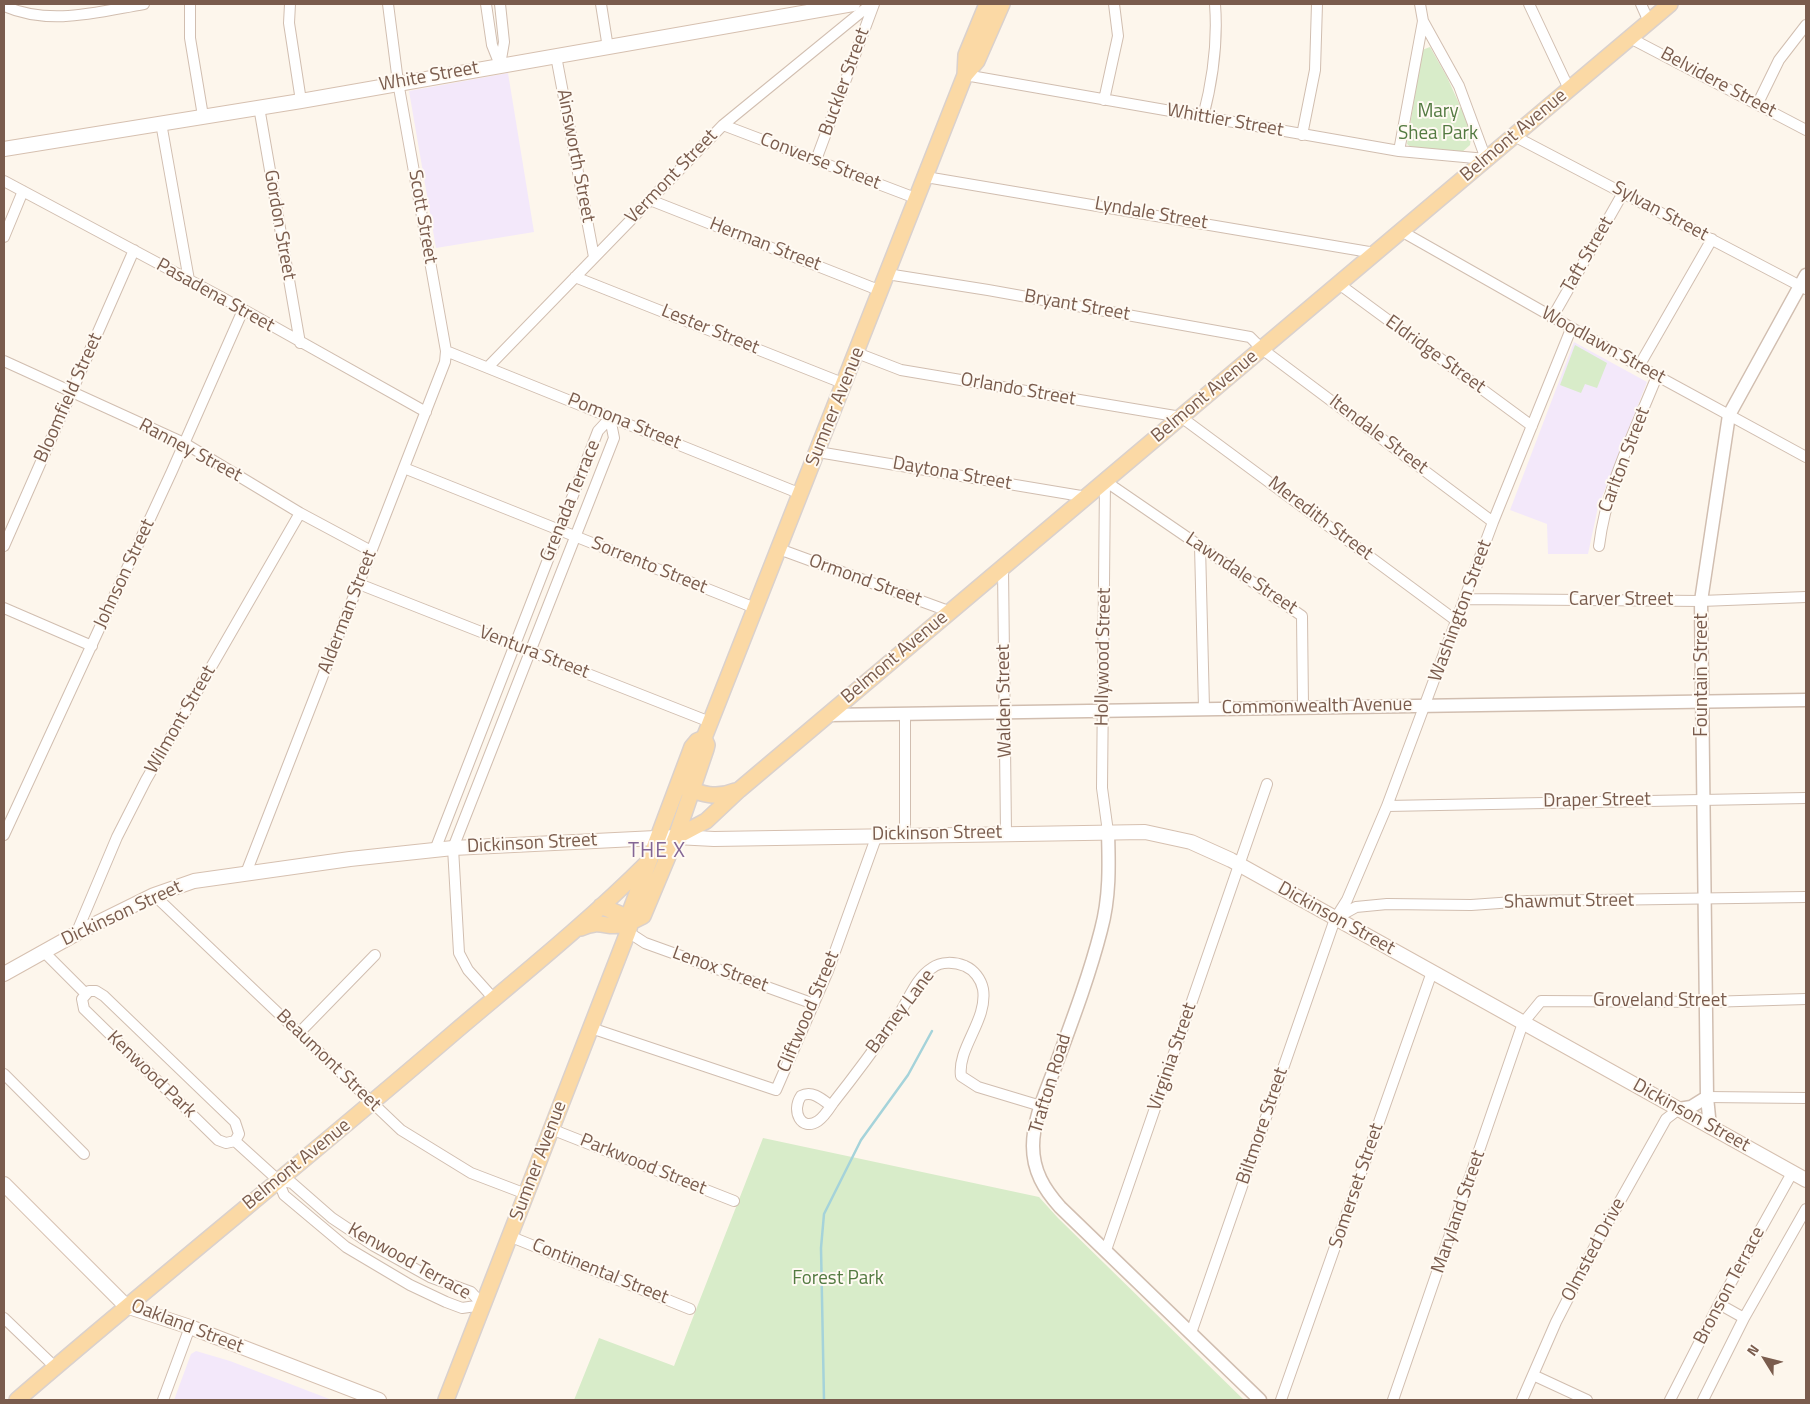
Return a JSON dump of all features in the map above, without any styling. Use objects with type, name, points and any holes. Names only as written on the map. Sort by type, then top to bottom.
[{"type":"main road","name":"White Street","points":[[4,149],[301,101],[398,82],[608,48],[819,6],[853,4]]},
{"type":"main road","name":"Sumner Avenue","points":[[628,926],[643,916],[676,837],[707,745],[704,738],[918,199],[965,75],[966,55],[987,4]]},
{"type":"main road","name":"Sumner Avenue","points":[[965,75],[977,61],[1002,4]]},
{"type":"main road","name":"Belmont Avenue","points":[[676,837],[706,821],[739,790],[1670,4]]},
{"type":"main road","name":"Sumner Avenue","points":[[446,1400],[591,1028],[628,926],[630,912],[677,785],[692,747],[696,741],[704,738]]},
{"type":"main road","name":"Belmont Avenue","points":[[677,785],[711,796],[724,796],[739,790]]},
{"type":"main road","name":"Dickinson Street","points":[[4,974],[76,934],[154,895],[194,881],[246,873],[453,848],[676,837],[714,839],[905,834],[1145,832],[1170,836],[1208,848],[1806,1180]]},
{"type":"main road","name":"Belmont Avenue","points":[[17,1400],[126,1306],[577,929],[648,862]]},
{"type":"main road","points":[[601,906],[622,915],[628,926]]},
{"type":"main road","name":"Belmont Avenue","points":[[577,929],[596,922],[616,927],[628,926]]},
{"type":"main road","name":"Oakland Street","points":[[4,1184],[126,1306],[190,1327],[379,1400]]},
{"type":"street","points":[[4,6],[20,13],[55,17],[144,4]]},
{"type":"street","points":[[190,4],[190,38],[203,116]]},
{"type":"street","points":[[290,4],[290,23],[301,101]]},
{"type":"street","name":"Scott Street","points":[[388,4],[398,82],[446,351]]},
{"type":"street","points":[[486,4],[492,45],[500,65]]},
{"type":"street","points":[[500,4],[504,42],[500,65]]},
{"type":"street","points":[[601,4],[608,48]]},
{"type":"street","name":"Vermont Street","points":[[488,367],[723,125],[872,4]]},
{"type":"street","name":"Buckler Street","points":[[816,160],[872,4]]},
{"type":"street","points":[[1104,100],[1118,36],[1114,4]]},
{"type":"street","points":[[1203,118],[1212,84],[1215,60],[1215,4]]},
{"type":"street","points":[[1302,135],[1314,78],[1317,4]]},
{"type":"street","points":[[1420,4],[1423,21],[1459,86],[1486,159]]},
{"type":"street","points":[[1528,4],[1569,89]]},
{"type":"street","points":[[1641,4],[1649,22]]},
{"type":"street","points":[[1399,151],[1423,21]]},
{"type":"street","points":[[1758,103],[1779,60],[1806,25]]},
{"type":"street","name":"Belvidere Street","points":[[1630,38],[1758,103],[1806,130]]},
{"type":"street","name":"Ainsworth Street","points":[[556,56],[594,257]]},
{"type":"street","name":"Whittier Street","points":[[965,75],[1399,151],[1486,159]]},
{"type":"street","name":"Gordon Street","points":[[259,107],[300,343]]},
{"type":"street","points":[[161,123],[188,280]]},
{"type":"street","name":"Converse Street","points":[[723,125],[918,199]]},
{"type":"street","name":"Sylvan Street","points":[[1514,136],[1712,239],[1804,283]]},
{"type":"street","name":"Lyndale Street","points":[[926,177],[1376,253]]},
{"type":"street","name":"Pasadena Street","points":[[4,180],[426,412]]},
{"type":"street","points":[[4,236],[23,191]]},
{"type":"street","name":"Taft Street","points":[[1552,318],[1623,193]]},
{"type":"street","name":"Herman Street","points":[[650,200],[881,291]]},
{"type":"street","name":"Woodlawn Street","points":[[1401,231],[1571,329],[1806,457]]},
{"type":"street","points":[[1639,366],[1712,239]]},
{"type":"street","name":"Bloomfield Street","points":[[4,546],[134,250]]},
{"type":"street","name":"Bryant Street","points":[[887,274],[1236,333],[1250,336],[1262,349]]},
{"type":"street","name":"Lester Street","points":[[574,277],[845,384]]},
{"type":"street","name":"Fountain Street","points":[[1710,1127],[1707,1097],[1701,601],[1729,414],[1804,283]]},
{"type":"street","name":"Eldridge Street","points":[[1339,284],[1532,426]]},
{"type":"street","name":"Johnson Street","points":[[4,835],[92,646],[243,310]]},
{"type":"street","name":"Washington Street","points":[[1335,919],[1346,900],[1387,806],[1458,622],[1493,522],[1571,329]]},
{"type":"street","name":"Itendale Street","points":[[1262,349],[1493,522]]},
{"type":"street","name":"Pomona Street","points":[[446,351],[801,494]]},
{"type":"street","name":"Alderman Street","points":[[246,873],[426,412],[445,362],[446,351]]},
{"type":"street","name":"Orlando Street","points":[[857,353],[901,370],[1181,417]]},
{"type":"street","name":"Ranney Street","points":[[4,361],[184,443],[300,513],[372,551]]},
{"type":"street","name":"Carlton Street","points":[[1599,546],[1602,521],[1611,492],[1657,376]]},
{"type":"street","name":"Meredith Street","points":[[1181,417],[1458,622]]},
{"type":"street","name":"Grenada Terrace","points":[[435,850],[598,431],[610,418]]},
{"type":"street","name":"Grenada Terrace","points":[[453,848],[614,438],[610,418]]},
{"type":"street","name":"Daytona Street","points":[[818,452],[1087,497]]},
{"type":"street","name":"Sorrento Street","points":[[404,468],[755,608]]},
{"type":"street","name":"Lawndale Street","points":[[1105,481],[1302,616],[1303,706]]},
{"type":"street","name":"Hollywood Street","points":[[1105,481],[1102,788],[1108,832]]},
{"type":"street","name":"Wilmont Street","points":[[76,934],[117,838],[146,780],[300,513]]},
{"type":"street","points":[[1200,546],[1204,708]]},
{"type":"street","name":"Ormond Street","points":[[780,549],[951,612]]},
{"type":"street","name":"Walden Street","points":[[1003,568],[1006,833]]},
{"type":"street","name":"Ventura Street","points":[[359,584],[710,722]]},
{"type":"street","name":"Carver Street","points":[[1466,599],[1701,601],[1806,597]]},
{"type":"street","points":[[4,608],[92,646]]},
{"type":"street","name":"Commonwealth Avenue","points":[[828,715],[1303,706],[1806,700]]},
{"type":"street","points":[[905,713],[905,834]]},
{"type":"street","name":"Virginia Street","points":[[1106,1250],[1267,784]]},
{"type":"street","name":"Draper Street","points":[[1387,806],[1806,798]]},
{"type":"street","name":"Trafton Road","points":[[1108,832],[1109,878],[1103,924],[1085,982],[1041,1106],[1033,1148],[1040,1181],[1056,1203],[1260,1400]]},
{"type":"street","name":"Cliftwood Street","points":[[591,1028],[776,1090],[828,971],[877,836]]},
{"type":"street","points":[[453,848],[459,953],[468,970],[494,999]]},
{"type":"street","name":"Beaumont Street","points":[[154,895],[401,1130],[472,1173],[526,1194]]},
{"type":"street","name":"Shawmut Street","points":[[1335,919],[1356,907],[1387,904],[1471,905],[1528,901],[1806,897]]},
{"type":"street","name":"Biltmore Street","points":[[1191,1333],[1335,919]]},
{"type":"street","name":"Lenox Street","points":[[628,926],[645,943],[814,1004]]},
{"type":"street","name":"Kenwood Park","points":[[43,952],[86,994]]},
{"type":"street","points":[[299,1033],[375,955]]},
{"type":"street","name":"Barney Lane","points":[[831,1106],[887,1031],[923,976],[934,966],[948,963],[958,964],[972,970],[980,980],[983,990],[981,1014],[965,1055],[961,1076],[978,1087],[1041,1106]]},
{"type":"street","name":"Somerset Street","points":[[1281,1400],[1432,972]]},
{"type":"street","name":"Kenwood Park","points":[[96,991],[104,996],[235,1122],[239,1134],[235,1141],[226,1143],[218,1140],[90,1015],[82,1003],[86,994],[96,991]]},
{"type":"street","name":"Groveland Street","points":[[1523,1022],[1541,1001],[1707,1002],[1806,999]]},
{"type":"street","name":"Maryland Street","points":[[1393,1400],[1523,1022]]},
{"type":"street","points":[[4,1074],[84,1154]]},
{"type":"street","points":[[1679,1109],[1691,1107],[1707,1097],[1806,1098]]},
{"type":"street","name":"Olmsted Drive","points":[[1522,1400],[1556,1322],[1597,1242],[1666,1119],[1679,1109]]},
{"type":"street","name":"Parkwood Street","points":[[552,1129],[734,1202]]},
{"type":"street","name":"Kenwood Park","points":[[235,1141],[278,1180]]},
{"type":"street","name":"Bronson Terrace","points":[[1670,1400],[1719,1304],[1792,1173]]},
{"type":"street","name":"Kenwood Terrace","points":[[278,1180],[292,1183],[332,1218],[374,1246],[430,1277],[470,1292],[483,1305]]},
{"type":"street","name":"Kenwood Terrace","points":[[278,1180],[284,1195],[333,1238],[366,1259],[410,1285],[462,1308],[483,1305]]},
{"type":"street","name":"Bronson Terrace","points":[[1703,1400],[1744,1318],[1806,1208]]},
{"type":"street","name":"Continental Street","points":[[510,1236],[690,1308]]},
{"type":"street","points":[[366,1259],[374,1246]]},
{"type":"street","points":[[1719,1304],[1744,1318]]},
{"type":"street","points":[[4,1318],[55,1367]]},
{"type":"street","points":[[164,1400],[190,1327]]},
{"type":"street","points":[[1533,1375],[1587,1400]]},
{"type":"shaded area","points":[[508,73],[534,232],[436,248],[409,91]]},
{"type":"shaded area","points":[[1574,342],[1647,382],[1598,507],[1588,554],[1548,554],[1547,524],[1510,510]]},
{"type":"shaded area","points":[[196,1351],[230,1361],[332,1400],[174,1400],[191,1354]]},
{"type":"green space","name":"Mary Shea Park","points":[[1430,47],[1447,77],[1472,132],[1470,145],[1461,153],[1412,148],[1407,144],[1422,50]]},
{"type":"green space","points":[[1575,345],[1607,363],[1597,388],[1585,384],[1581,393],[1560,385]]},
{"type":"green space","name":"Forest Park","points":[[763,1138],[1039,1197],[1058,1218],[1244,1400],[574,1400],[599,1338],[674,1366]]},
{"type":"waterway","points":[[824,1400],[821,1248],[824,1214],[861,1140],[908,1075],[932,1031]]},
{"type":"district","name":"THE X","points":[[657,852]]}]
